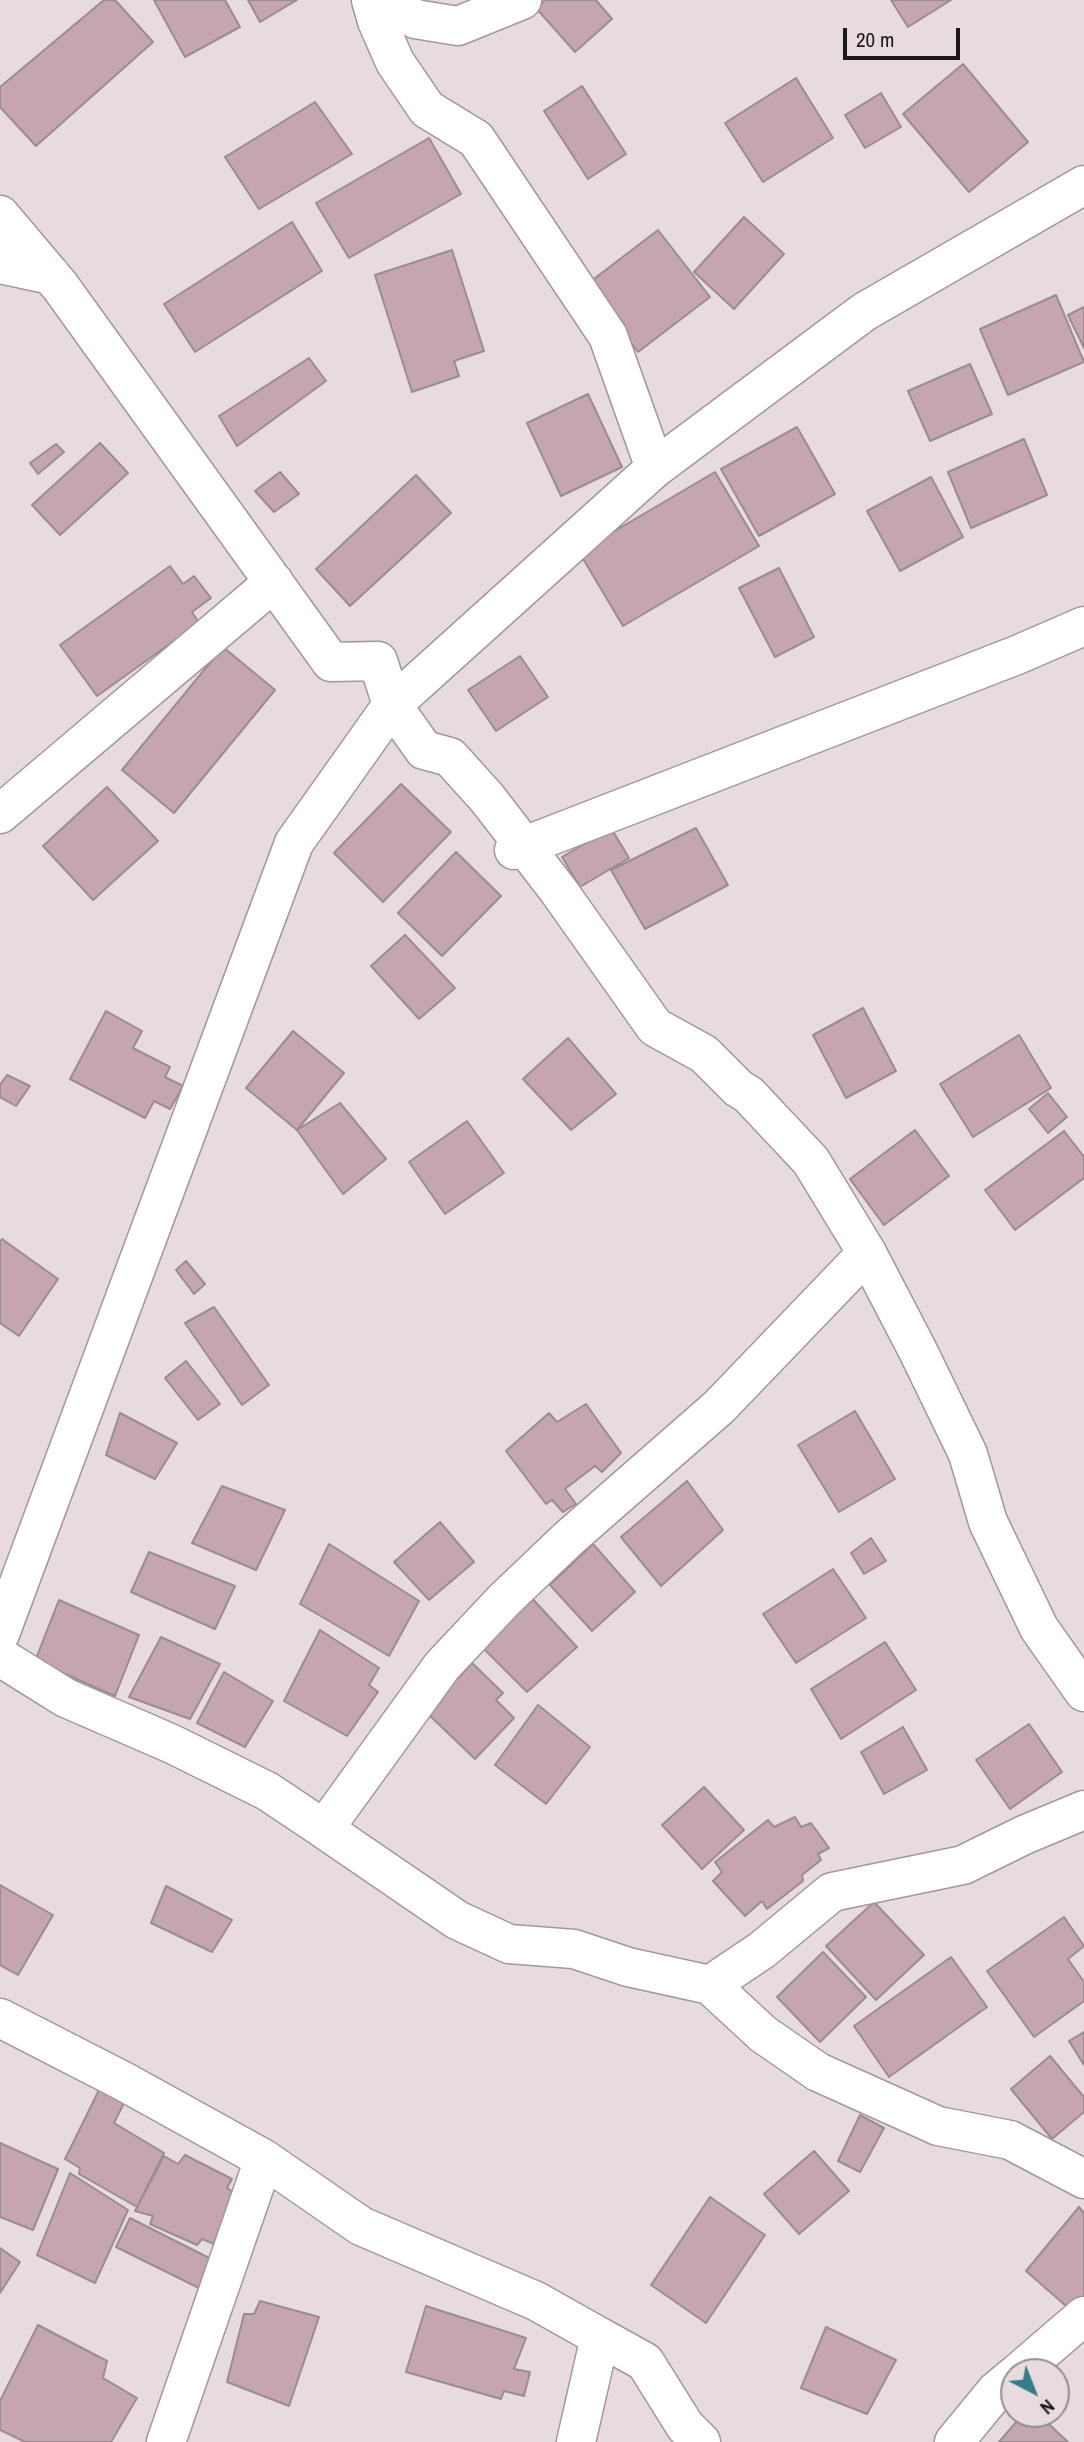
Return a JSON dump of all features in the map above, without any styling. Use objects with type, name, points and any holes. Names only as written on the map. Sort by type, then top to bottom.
[{"type":"street","points":[[371,0],[395,62],[427,109],[476,139],[608,336],[655,468]]},
{"type":"street","points":[[385,0],[415,19],[458,26],[522,0]]},
{"type":"street","points":[[0,1633],[294,843],[392,705],[655,468],[864,312],[1084,185]]},
{"type":"street","points":[[0,215],[51,275],[331,662],[378,661],[392,705],[424,750],[450,757],[497,811],[519,848],[558,890],[655,1027],[704,1054],[738,1088],[749,1094],[811,1161],[867,1253],[918,1351],[968,1454],[988,1522],[1039,1628],[1084,1692]]},
{"type":"street","points":[[0,264],[51,275]]},
{"type":"street","points":[[0,814],[274,582]]},
{"type":"street","points":[[519,848],[1004,660],[1084,626]]},
{"type":"street","points":[[324,1829],[442,1665],[504,1600],[568,1539],[719,1407],[867,1253]]},
{"type":"street","points":[[0,1657],[66,1698],[172,1744],[267,1791],[457,1920],[509,1944],[574,1949],[628,1967],[710,1985],[763,2034],[818,2072],[938,2126],[1010,2140],[1084,2179]]},
{"type":"street","points":[[710,1985],[762,1950],[832,1892],[963,1865],[1084,1810]]},
{"type":"street","points":[[0,2018],[123,2081],[264,2159],[361,2226],[536,2301],[645,2362],[685,2426],[701,2442]]},
{"type":"street","points":[[166,2442],[264,2159]]},
{"type":"street","points":[[1035,2358],[1084,2316]]},
{"type":"street","points":[[576,2442],[600,2337]]},
{"type":"street","points":[[954,2442],[1000,2388]]},
{"type":"building","points":[[104,0],[115,0],[153,42],[36,146],[0,107],[0,87]]},
{"type":"building","points":[[154,0],[225,0],[240,27],[185,57]]},
{"type":"building","points":[[248,0],[297,0],[260,22]]},
{"type":"building","points":[[545,0],[596,0],[612,19],[575,52],[536,8]]},
{"type":"building","points":[[891,0],[951,0],[908,27]]},
{"type":"building","points":[[963,64],[1028,142],[969,192],[903,114]]},
{"type":"building","points":[[796,78],[833,138],[763,182],[725,123]]},
{"type":"building","points":[[582,86],[626,154],[588,179],[544,111]]},
{"type":"building","points":[[881,93],[901,127],[865,148],[845,115]]},
{"type":"building","points":[[315,102],[352,154],[259,209],[225,157]]},
{"type":"building","points":[[429,138],[461,194],[349,258],[316,203]]},
{"type":"building","points":[[744,217],[784,254],[734,309],[694,272]]},
{"type":"building","points":[[292,222],[322,271],[195,352],[164,304]]},
{"type":"building","points":[[658,230],[710,297],[638,352],[586,285]]},
{"type":"building","points":[[452,250],[484,351],[454,361],[459,376],[412,392],[375,275]]},
{"type":"building","points":[[1056,295],[1084,362],[1008,395],[980,329]]},
{"type":"building","points":[[1084,307],[1084,348],[1068,315]]},
{"type":"building","points":[[309,358],[326,381],[237,446],[219,416]]},
{"type":"building","points":[[970,364],[992,414],[930,441],[908,391]]},
{"type":"building","points":[[588,394],[622,467],[561,496],[527,423]]},
{"type":"building","points":[[797,427],[835,494],[759,536],[721,469]]},
{"type":"building","points":[[1024,439],[1047,495],[971,528],[948,472]]},
{"type":"building","points":[[100,443],[128,473],[60,535],[32,505]]},
{"type":"building","points":[[56,444],[64,452],[38,474],[30,463]]},
{"type":"building","points":[[280,472],[299,494],[274,512],[255,491]]},
{"type":"building","points":[[715,472],[759,546],[623,626],[579,552]]},
{"type":"building","points":[[416,475],[451,513],[350,606],[316,569]]},
{"type":"building","points":[[931,477],[963,537],[900,571],[867,511]]},
{"type":"building","points":[[170,566],[183,584],[194,576],[211,598],[192,612],[199,623],[97,696],[60,645]]},
{"type":"building","points":[[779,568],[814,637],[775,657],[739,588]]},
{"type":"building","points":[[223,647],[275,690],[174,813],[122,770]]},
{"type":"building","points":[[520,656],[548,697],[496,731],[468,690]]},
{"type":"building","points":[[401,784],[451,832],[383,902],[334,853]]},
{"type":"building","points":[[107,787],[158,841],[93,900],[43,846]]},
{"type":"building","points":[[611,828],[629,858],[580,887],[562,857]]},
{"type":"building","points":[[696,828],[728,885],[645,929],[611,870]]},
{"type":"building","points":[[456,852],[501,896],[442,956],[398,913]]},
{"type":"building","points":[[405,935],[455,988],[419,1019],[371,966]]},
{"type":"building","points":[[863,1008],[896,1071],[846,1098],[813,1035]]},
{"type":"building","points":[[106,1011],[142,1031],[133,1048],[170,1067],[165,1077],[183,1086],[170,1109],[154,1101],[145,1118],[70,1079]]},
{"type":"building","points":[[293,1031],[344,1073],[297,1130],[246,1088]]},
{"type":"building","points":[[1019,1035],[1051,1088],[973,1137],[940,1084]]},
{"type":"building","points":[[568,1038],[616,1094],[571,1130],[523,1079]]},
{"type":"building","points":[[7,1075],[30,1086],[16,1106],[0,1097],[0,1085]]},
{"type":"building","points":[[1048,1093],[1067,1117],[1048,1133],[1029,1109]]},
{"type":"building","points":[[340,1103],[386,1159],[343,1194],[297,1130]]},
{"type":"building","points":[[467,1121],[504,1173],[445,1214],[409,1162]]},
{"type":"building","points":[[915,1130],[949,1176],[884,1225],[850,1179]]},
{"type":"building","points":[[1064,1131],[1084,1157],[1084,1178],[1015,1230],[985,1190]]},
{"type":"building","points":[[2,1239],[58,1279],[19,1336],[0,1323]]},
{"type":"building","points":[[186,1261],[205,1284],[194,1294],[176,1270]]},
{"type":"building","points":[[214,1307],[269,1385],[242,1405],[185,1323]]},
{"type":"building","points":[[186,1361],[220,1404],[198,1420],[165,1378]]},
{"type":"building","points":[[586,1404],[621,1453],[602,1472],[595,1466],[565,1489],[576,1504],[563,1512],[552,1500],[546,1504],[506,1451],[549,1413],[557,1422]]},
{"type":"building","points":[[855,1411],[895,1479],[839,1512],[798,1445]]},
{"type":"building","points":[[120,1413],[177,1443],[155,1479],[106,1455]]},
{"type":"building","points":[[687,1481],[723,1530],[661,1586],[621,1537]]},
{"type":"building","points":[[222,1486],[285,1510],[256,1570],[192,1543]]},
{"type":"building","points":[[440,1522],[474,1562],[429,1600],[394,1562]]},
{"type":"building","points":[[871,1538],[886,1561],[864,1574],[851,1553]]},
{"type":"building","points":[[329,1544],[419,1601],[389,1656],[300,1604]]},
{"type":"building","points":[[593,1544],[635,1592],[592,1631],[550,1585]]},
{"type":"building","points":[[149,1552],[235,1586],[215,1629],[131,1592]]},
{"type":"building","points":[[833,1569],[866,1618],[796,1663],[763,1614]]},
{"type":"building","points":[[529,1595],[577,1647],[527,1692],[481,1646]]},
{"type":"building","points":[[59,1600],[139,1635],[115,1696],[35,1661]]},
{"type":"building","points":[[320,1630],[379,1668],[369,1685],[378,1692],[347,1736],[284,1701]]},
{"type":"building","points":[[161,1637],[220,1664],[190,1719],[129,1697]]},
{"type":"building","points":[[885,1642],[916,1690],[841,1739],[811,1689]]},
{"type":"building","points":[[472,1663],[503,1693],[496,1700],[514,1718],[475,1759],[426,1712]]},
{"type":"building","points":[[224,1672],[273,1701],[245,1747],[197,1723]]},
{"type":"building","points":[[538,1705],[590,1747],[546,1804],[495,1765]]},
{"type":"building","points":[[1029,1724],[1062,1772],[1010,1809],[976,1760]]},
{"type":"building","points":[[903,1727],[927,1770],[884,1794],[861,1752]]},
{"type":"building","points":[[704,1787],[744,1830],[702,1869],[662,1825]]},
{"type":"building","points":[[795,1817],[801,1827],[811,1823],[829,1848],[818,1854],[821,1860],[802,1875],[803,1881],[767,1909],[762,1901],[745,1916],[713,1881],[722,1872],[715,1862],[768,1820],[774,1827]]},
{"type":"building","points":[[0,1885],[53,1915],[18,1975],[0,1965]]},
{"type":"building","points":[[166,1886],[232,1920],[212,1952],[151,1923]]},
{"type":"building","points":[[874,1902],[924,1955],[876,2000],[826,1946]]},
{"type":"building","points":[[1064,1917],[1084,1946],[1068,1959],[1084,1982],[1084,2001],[1034,2037],[987,1971]]},
{"type":"building","points":[[823,1952],[866,1997],[820,2042],[777,1997]]},
{"type":"building","points":[[951,1957],[987,2007],[889,2077],[854,2026]]},
{"type":"building","points":[[1084,2032],[1084,2065],[1069,2041]]},
{"type":"building","points":[[1050,2056],[1084,2097],[1084,2112],[1052,2139],[1011,2089]]},
{"type":"building","points":[[99,2090],[124,2103],[114,2123],[164,2153],[137,2207],[79,2174],[80,2168],[65,2159]]},
{"type":"building","points":[[860,2115],[884,2128],[860,2172],[838,2161]]},
{"type":"building","points":[[0,2143],[58,2169],[33,2230],[0,2217]]},
{"type":"building","points":[[814,2151],[849,2191],[799,2234],[764,2194]]},
{"type":"building","points":[[185,2155],[232,2179],[227,2188],[241,2197],[214,2244],[202,2239],[197,2245],[150,2224],[153,2216],[135,2211],[164,2156],[178,2164]]},
{"type":"building","points":[[70,2173],[128,2210],[95,2283],[37,2255]]},
{"type":"building","points":[[710,2197],[765,2235],[706,2323],[651,2285]]},
{"type":"building","points":[[1079,2207],[1084,2213],[1084,2300],[1073,2312],[1026,2271]]},
{"type":"building","points":[[130,2218],[215,2261],[201,2289],[116,2247]]},
{"type":"building","points":[[0,2248],[20,2262],[0,2293]]},
{"type":"building","points":[[260,2301],[319,2317],[289,2406],[227,2382],[244,2314],[254,2314]]},
{"type":"building","points":[[426,2306],[526,2338],[514,2369],[530,2372],[524,2396],[504,2391],[501,2399],[406,2372]]},
{"type":"building","points":[[38,2325],[107,2361],[103,2378],[137,2398],[111,2442],[25,2442],[0,2430],[0,2401]]},
{"type":"building","points":[[826,2327],[896,2360],[867,2414],[801,2388]]},
{"type":"building","points":[[1011,2428],[1053,2428],[1068,2442],[999,2442]]}]
